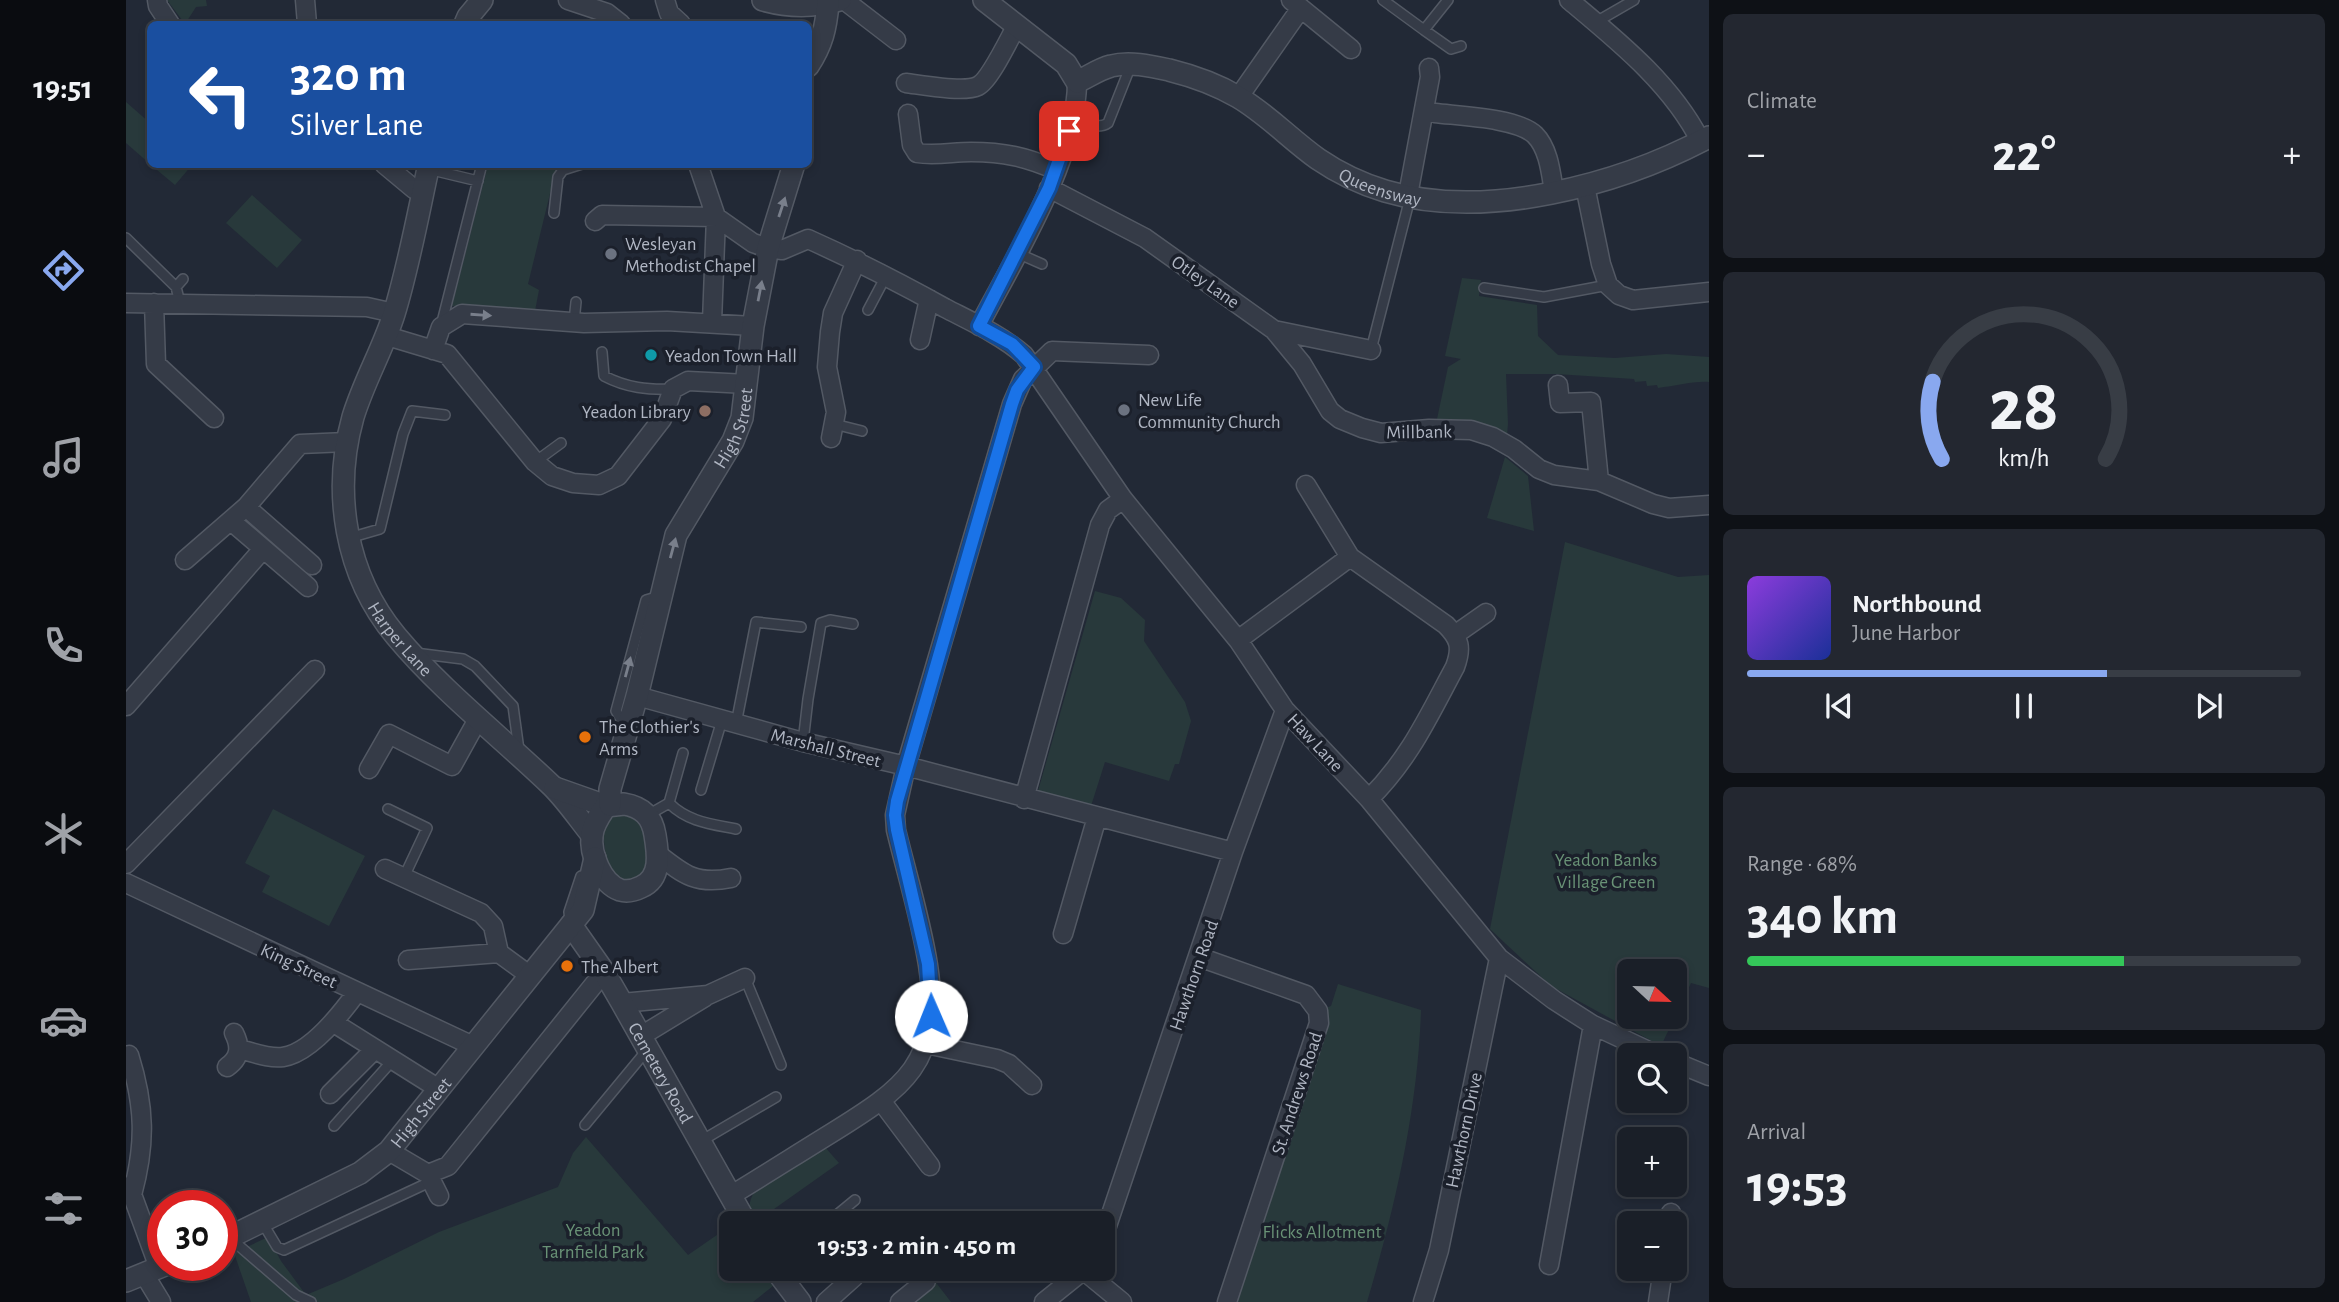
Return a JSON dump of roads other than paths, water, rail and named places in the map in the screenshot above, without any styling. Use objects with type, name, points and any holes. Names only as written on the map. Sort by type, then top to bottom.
[{"type":"street","points":[[157,0],[168,21]]},
{"type":"street","points":[[305,0],[307,21]]},
{"type":"street","points":[[466,21],[482,0]]},
{"type":"street","points":[[568,0],[607,13],[617,21]]},
{"type":"street","points":[[665,0],[669,13],[678,21]]},
{"type":"street","points":[[762,0],[801,6],[838,1],[896,40]]},
{"type":"street","points":[[979,326],[1049,188],[1077,100],[1077,82],[1066,64],[984,0]]},
{"type":"street","points":[[1569,0],[1668,90],[1705,139]]},
{"type":"street","points":[[812,60],[821,46],[838,1]]},
{"type":"street","points":[[1238,98],[1296,4],[1351,49]]},
{"type":"street","points":[[906,83],[956,89],[978,86],[990,73],[1017,25]]},
{"type":"street","name":"Queensway","points":[[1077,82],[1111,66],[1158,67],[1190,75],[1238,98],[1319,160],[1351,177],[1385,191],[1446,201],[1537,196],[1585,186],[1646,165],[1705,139]]},
{"type":"street","points":[[1409,196],[1430,77],[1429,68]]},
{"type":"street","points":[[1434,113],[1506,121],[1535,135],[1546,156],[1554,192]]},
{"type":"street","points":[[908,114],[912,145],[917,153],[929,155],[994,152],[1027,157],[1056,170]]},
{"type":"street","points":[[389,168],[414,189],[424,191]]},
{"type":"street","name":"Harper Lane","points":[[429,168],[394,313],[354,415],[347,442],[342,490],[347,539],[366,590],[383,618],[410,652],[554,788],[593,845]]},
{"type":"street","points":[[699,168],[716,217],[712,322]]},
{"type":"street","name":"High Street","points":[[577,918],[597,819],[608,805],[676,535],[733,441],[741,418],[753,326],[768,248],[793,168]]},
{"type":"street","points":[[1585,186],[1601,264],[1608,285],[1619,295],[1633,300],[1709,292]]},
{"type":"street","name":"Otley Lane","points":[[1049,188],[1145,238],[1274,330],[1371,349]]},
{"type":"street","points":[[595,221],[602,215],[716,217],[752,243],[768,248]]},
{"type":"street","name":"Haw Lane","points":[[768,248],[782,250],[808,239],[857,260],[1012,344],[1034,367],[1082,442],[1123,499],[1238,640],[1285,710],[1369,799],[1499,958],[1554,1000],[1593,1025],[1631,1043]]},
{"type":"street","points":[[833,431],[836,412],[827,367],[830,332],[833,313],[857,260]]},
{"type":"street","points":[[126,303],[154,303],[178,295],[367,307],[394,313]]},
{"type":"street","points":[[920,340],[929,299]]},
{"type":"street","points":[[154,303],[156,364],[214,418]]},
{"type":"street","points":[[433,350],[441,327],[462,314],[574,322],[712,322],[753,326]]},
{"type":"street","name":"Millbank","points":[[1274,330],[1302,364],[1330,411],[1340,419],[1362,428],[1381,433],[1429,429],[1471,430],[1493,437],[1514,449],[1539,469],[1555,475],[1599,481],[1669,508],[1709,505]]},
{"type":"street","points":[[387,336],[447,354],[535,462],[552,475],[572,483],[599,485],[618,476],[663,419],[673,389],[688,381],[747,384]]},
{"type":"street","points":[[730,1196],[882,1102],[905,1081],[918,1062],[926,1044],[931,1016],[928,964],[895,815],[906,766],[1012,404],[1017,390],[1034,367],[1052,351],[1149,355]]},
{"type":"street","points":[[1558,385],[1559,403],[1591,402],[1599,481]]},
{"type":"street","points":[[185,560],[246,507],[300,443],[347,442]]},
{"type":"street","points":[[1306,485],[1350,557],[1446,625],[1456,634],[1460,652],[1455,667],[1410,751],[1369,799]]},
{"type":"street","points":[[1024,799],[1100,525],[1108,510],[1123,499]]},
{"type":"street","points":[[246,507],[312,565]]},
{"type":"street","points":[[231,521],[309,587]]},
{"type":"street","points":[[126,706],[263,549]]},
{"type":"street","points":[[1238,640],[1350,557]]},
{"type":"street","points":[[1456,634],[1486,613]]},
{"type":"street","points":[[126,864],[315,670]]},
{"type":"street","name":"Marshall Street","points":[[637,696],[803,742],[906,766],[1233,852]]},
{"type":"street","name":"Hawthorn Road","points":[[1112,1211],[1233,852],[1285,710]]},
{"type":"street","points":[[369,769],[389,734],[452,766],[478,719]]},
{"type":"street","name":"Harper Lane","points":[[554,788],[608,805]]},
{"type":"street","points":[[608,805],[636,806],[648,815],[654,829],[659,855],[656,872],[636,888]]},
{"type":"street","points":[[1063,934],[1097,817]]},
{"type":"street","points":[[593,845],[602,875],[619,890],[685,875]]},
{"type":"street","points":[[659,855],[685,875],[701,880],[731,878]]},
{"type":"street","points":[[385,869],[488,918],[493,926],[499,953]]},
{"type":"street","name":"King Street","points":[[126,883],[473,1046]]},
{"type":"street","name":"High Street","points":[[238,1234],[360,1173],[389,1151],[577,918],[636,888]]},
{"type":"street","name":"Cemetery Road","points":[[577,918],[604,972],[739,1211]]},
{"type":"street","points":[[408,960],[499,953],[529,975]]},
{"type":"street","name":"St. Andrews Road","points":[[1199,957],[1297,990],[1306,995],[1318,1011],[1319,1023],[1227,1302]]},
{"type":"street","name":"Hawthorn Drive","points":[[1423,1302],[1438,1250],[1499,958]]},
{"type":"street","points":[[389,1151],[433,1184],[604,972]]},
{"type":"street","points":[[645,1042],[708,995],[745,978]]},
{"type":"street","points":[[227,1067],[236,1058],[236,1041],[281,1058],[295,1054],[334,1023],[357,992]]},
{"type":"street","points":[[622,1003],[708,995]]},
{"type":"street","points":[[334,1023],[439,1089]]},
{"type":"street","points":[[1549,1265],[1593,1025]]},
{"type":"street","points":[[926,1044],[997,1059],[1009,1064],[1032,1085]]},
{"type":"street","points":[[330,1094],[375,1049]]},
{"type":"street","points":[[129,1055],[139,1089],[142,1127],[141,1163],[132,1195]]},
{"type":"street","points":[[1687,1067],[1709,1076]]},
{"type":"street","points":[[882,1102],[930,1166]]},
{"type":"street","points":[[126,1177],[147,1267]]},
{"type":"street","points":[[152,1281],[161,1302]]},
{"type":"street","points":[[784,1281],[800,1302]]},
{"type":"street","points":[[826,1302],[850,1281]]},
{"type":"street","points":[[900,1302],[926,1281]]},
{"type":"street","points":[[1045,1302],[1071,1281]]},
{"type":"street","points":[[1097,1281],[1122,1302]]},
{"type":"street","points":[[1658,1302],[1661,1281]]},
{"type":"lane","points":[[1383,0],[1451,49],[1461,47]]},
{"type":"lane","points":[[1424,30],[1448,0]]},
{"type":"lane","points":[[1595,22],[1634,0]]},
{"type":"lane","points":[[1071,121],[1105,126],[1131,65]]},
{"type":"lane","points":[[432,168],[478,181]]},
{"type":"lane","points":[[441,327],[481,168]]},
{"type":"lane","points":[[554,213],[558,177],[563,170],[569,168]]},
{"type":"lane","points":[[1371,349],[1409,196]]},
{"type":"lane","points":[[126,238],[178,295]]},
{"type":"lane","points":[[1017,253],[1042,264]]},
{"type":"lane","points":[[868,310],[886,276]]},
{"type":"lane","points":[[178,295],[183,279]]},
{"type":"lane","points":[[1484,288],[1544,297],[1608,285]]},
{"type":"lane","points":[[574,322],[576,303]]},
{"type":"lane","points":[[602,352],[604,376],[643,390],[673,389]]},
{"type":"lane","points":[[347,539],[380,529],[403,434],[412,411],[445,415]]},
{"type":"lane","points":[[833,431],[862,431]]},
{"type":"lane","points":[[535,462],[561,443]]},
{"type":"lane","name":"High Street","points":[[627,731],[616,711],[646,600],[661,596]]},
{"type":"lane","points":[[803,742],[821,622],[830,620],[852,624]]},
{"type":"lane","points":[[701,790],[729,722],[756,622],[801,627]]},
{"type":"lane","points":[[410,652],[463,659],[475,666],[513,706],[519,757]]},
{"type":"lane","points":[[648,815],[669,803],[683,753]]},
{"type":"lane","points":[[669,803],[691,820],[736,829]]},
{"type":"lane","points":[[388,809],[427,828],[404,877]]},
{"type":"lane","points":[[745,978],[781,1065]]},
{"type":"lane","points":[[585,1125],[645,1042]]},
{"type":"lane","points":[[334,1126],[393,1060]]},
{"type":"lane","points":[[700,1142],[776,1097]]},
{"type":"lane","points":[[262,1222],[277,1247],[285,1250],[433,1184]]},
{"type":"lane","points":[[842,1211],[855,1200]]},
{"type":"lane","points":[[238,1249],[296,1295],[311,1302]]},
{"type":"place","name":"Wesleyan Methodist Chapel","points":[[611,254]]},
{"type":"place","name":"Yeadon Town Hall","points":[[651,355]]},
{"type":"place","name":"New Life Community Church","points":[[1124,410]]},
{"type":"place","name":"Yeadon Library","points":[[705,411]]},
{"type":"place","name":"The Clothier's Arms","points":[[585,737]]},
{"type":"place","name":"The Albert","points":[[567,966]]},
{"type":"park label","name":"Yeadon Banks Village Green","points":[[1606,870]]},
{"type":"park label","name":"Flicks Allotment","points":[[1322,1231]]},
{"type":"park label","name":"Yeadon Tarnfield Park","points":[[593,1240]]}]
